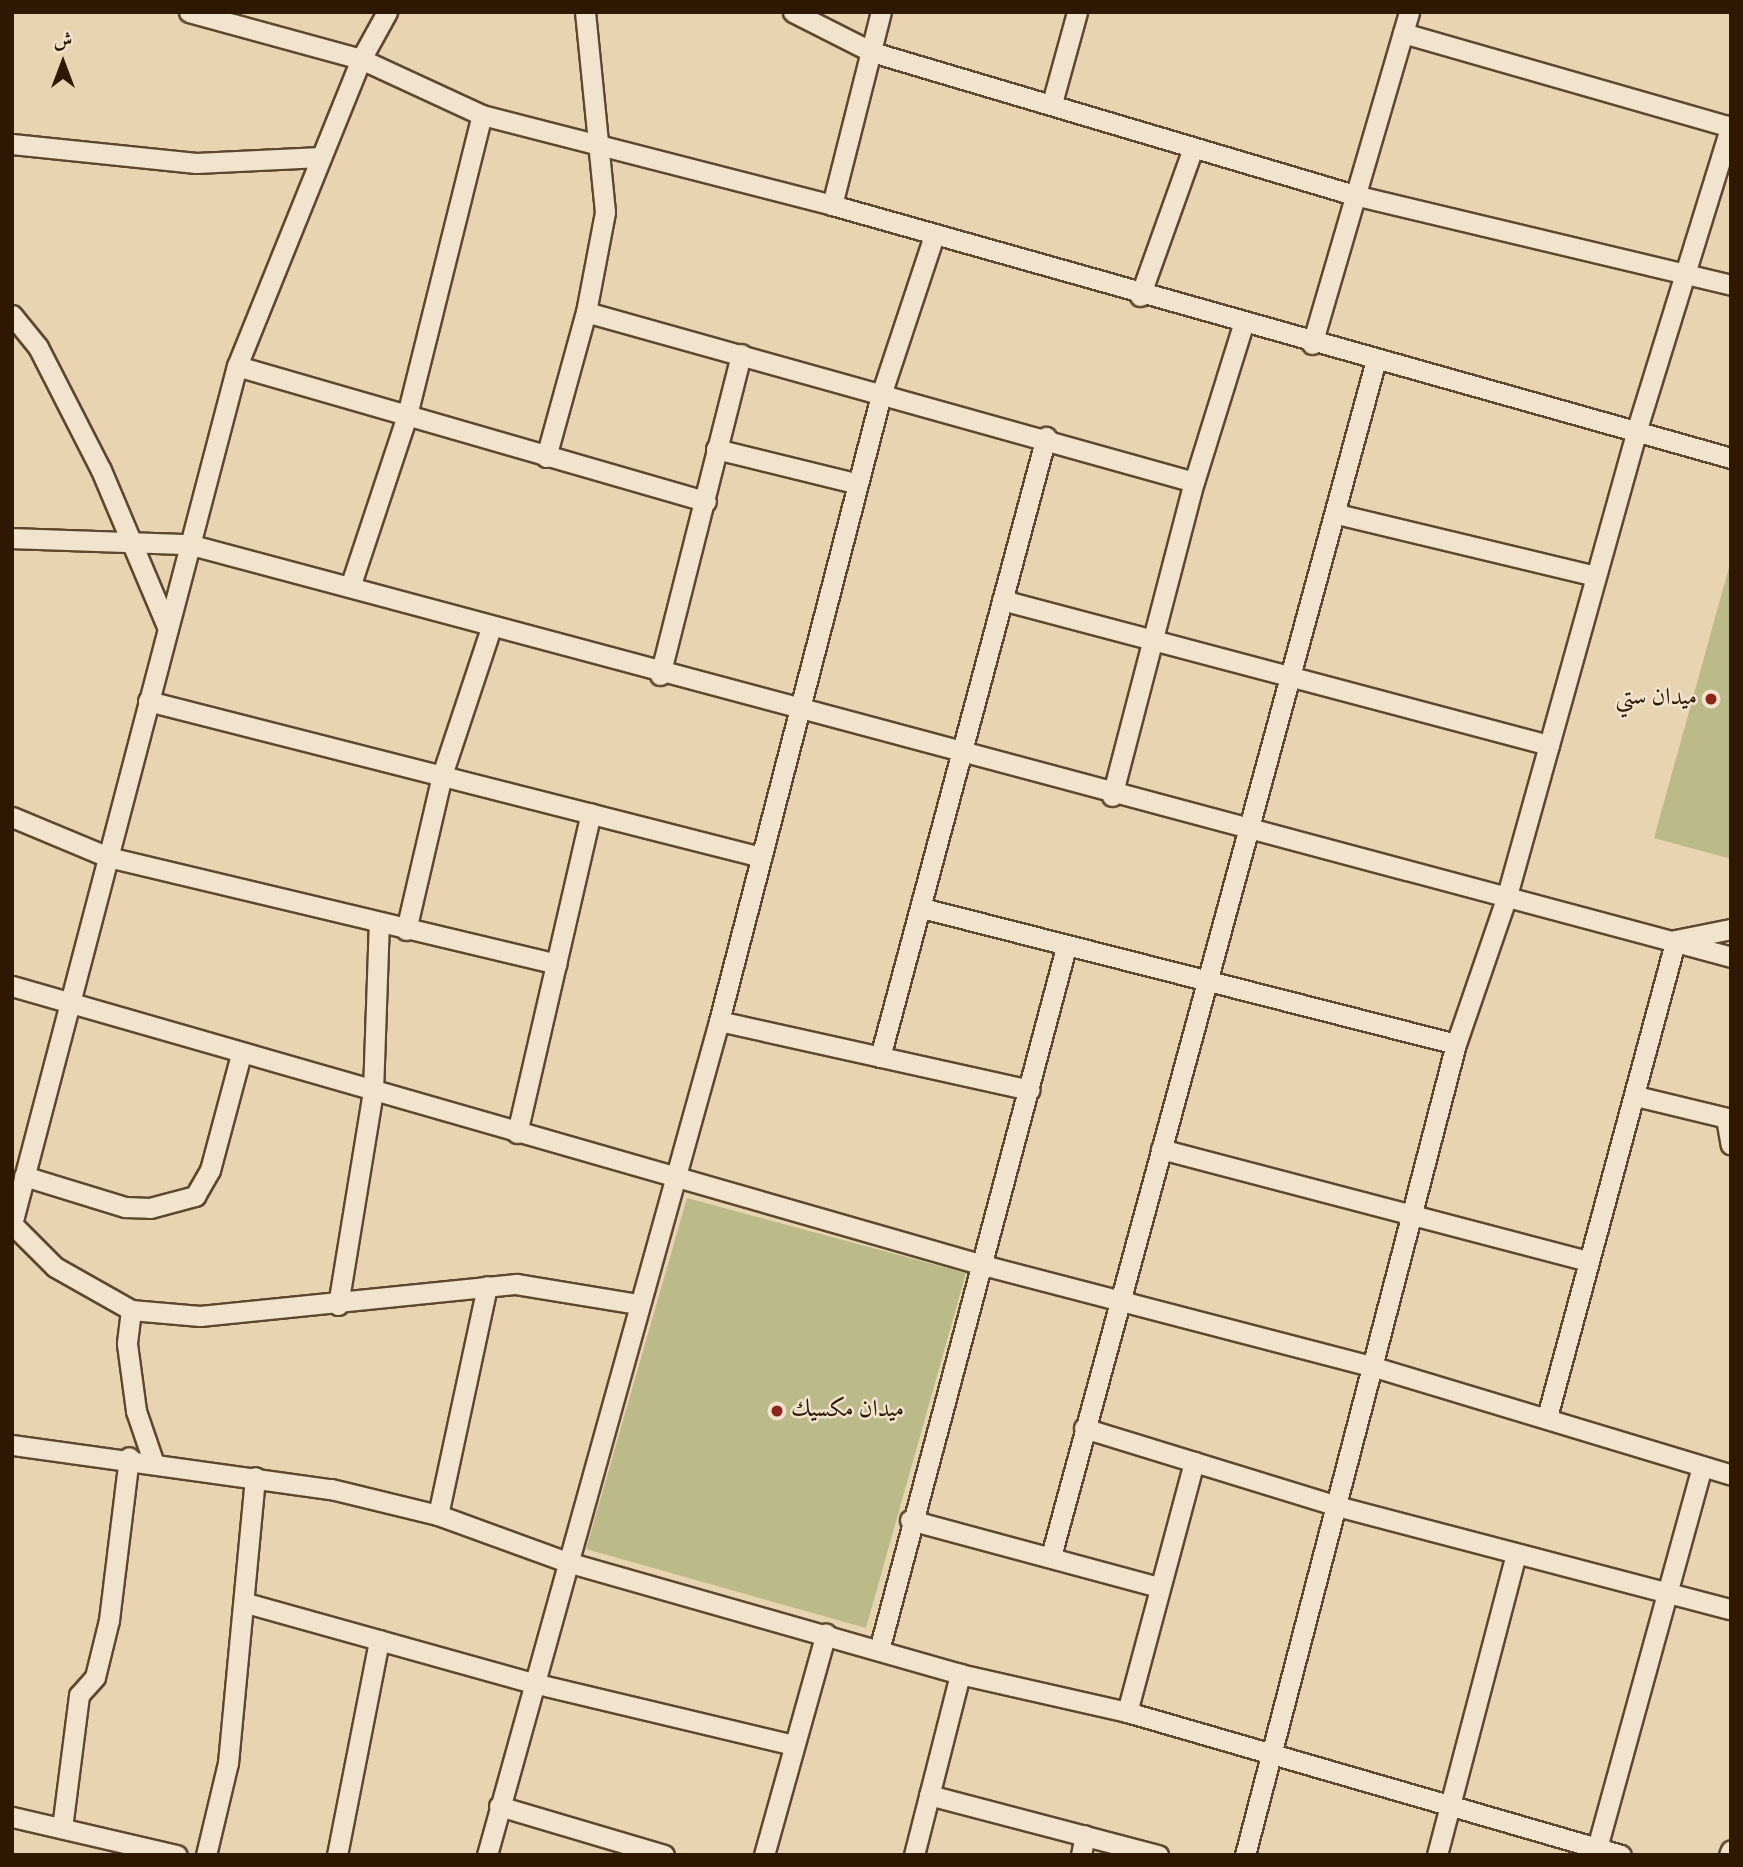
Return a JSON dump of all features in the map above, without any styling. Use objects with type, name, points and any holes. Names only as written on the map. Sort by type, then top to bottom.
[{"type":"street","points":[[189,12],[361,59],[482,115],[832,205],[933,239],[1731,458]]},
{"type":"street","points":[[387,12],[361,59],[237,366],[188,544],[108,857],[22,1144],[24,1176],[12,1224],[55,1267],[131,1310],[200,1317],[338,1305],[488,1286],[550,1288],[638,1304]]},
{"type":"street","points":[[546,457],[586,312],[605,212],[584,12]]},
{"type":"street","points":[[793,12],[872,52],[1052,103],[1354,195],[1731,285]]},
{"type":"street","points":[[832,205],[881,12]]},
{"type":"street","points":[[1052,103],[1077,12]]},
{"type":"street","points":[[1312,344],[1409,12]]},
{"type":"street","points":[[1245,1855],[1337,1506],[1409,1216],[1456,1044],[1506,899],[1636,432],[1731,126],[1403,33]]},
{"type":"street","points":[[350,587],[406,419],[482,115]]},
{"type":"street","points":[[12,144],[196,163],[321,157]]},
{"type":"street","points":[[1140,296],[1194,148]]},
{"type":"street","points":[[487,1855],[566,1562],[719,1021],[881,395],[933,239]]},
{"type":"street","points":[[586,312],[881,395],[1046,437],[1194,482]]},
{"type":"street","points":[[12,315],[38,347],[137,545],[167,626]]},
{"type":"street","points":[[1112,796],[1194,482],[1243,325]]},
{"type":"street","points":[[660,675],[741,354]]},
{"type":"street","points":[[1052,1556],[1084,1428],[1246,832],[1293,676],[1337,514],[1376,360]]},
{"type":"street","points":[[237,366],[406,419],[706,501]]},
{"type":"street","points":[[880,1058],[922,908],[959,753],[1046,437]]},
{"type":"street","points":[[716,449],[858,484]]},
{"type":"street","points":[[1337,514],[1595,576]]},
{"type":"street","points":[[12,538],[137,545],[188,544],[660,675],[801,710],[1246,832],[1676,940],[1731,957]]},
{"type":"street","points":[[1002,600],[1153,635],[1549,745]]},
{"type":"street","points":[[406,930],[442,775],[491,628]]},
{"type":"street","points":[[148,701],[761,857]]},
{"type":"street","points":[[517,1133],[591,813]]},
{"type":"street","points":[[12,817],[108,857],[556,964]]},
{"type":"street","points":[[922,908],[1066,947],[1456,1044]]},
{"type":"street","points":[[338,1305],[373,1092],[379,923]]},
{"type":"street","points":[[1676,940],[1731,929]]},
{"type":"street","points":[[1547,1417],[1588,1261],[1636,1096],[1676,940]]},
{"type":"street","points":[[879,1650],[909,1520],[983,1265],[1066,947]]},
{"type":"street","points":[[12,986],[66,1004],[983,1265],[1371,1366],[1547,1417],[1731,1475]]},
{"type":"street","points":[[719,1021],[1029,1090]]},
{"type":"street","points":[[24,1176],[125,1207],[150,1208],[195,1196],[210,1170],[241,1054]]},
{"type":"street","points":[[1636,1096],[1728,1119],[1731,1144]]},
{"type":"street","points":[[1161,1149],[1588,1261]]},
{"type":"street","points":[[438,1516],[488,1286]]},
{"type":"street","points":[[131,1310],[127,1345],[136,1412],[153,1461]]},
{"type":"street","points":[[1084,1428],[1337,1506],[1731,1609]]},
{"type":"street","points":[[12,1445],[129,1457],[255,1477],[438,1516],[566,1562],[826,1633],[960,1674],[1127,1712],[1269,1757],[1596,1851],[1621,1855]]},
{"type":"street","points":[[62,1828],[79,1695],[95,1677],[107,1633],[129,1457]]},
{"type":"street","points":[[1127,1712],[1194,1462]]},
{"type":"street","points":[[1596,1851],[1665,1591],[1702,1467]]},
{"type":"street","points":[[206,1855],[228,1763],[246,1602],[255,1477]]},
{"type":"street","points":[[909,1520],[1052,1556],[1159,1587]]},
{"type":"street","points":[[1437,1855],[1453,1808],[1516,1554]]},
{"type":"street","points":[[246,1602],[533,1683],[794,1745]]},
{"type":"street","points":[[764,1855],[826,1633]]},
{"type":"street","points":[[337,1855],[379,1640]]},
{"type":"street","points":[[914,1855],[960,1674]]},
{"type":"street","points":[[929,1795],[1158,1855]]},
{"type":"street","points":[[499,1806],[664,1855]]},
{"type":"street","points":[[12,1817],[168,1854]]},
{"type":"street","points":[[1081,1855],[1085,1835]]},
{"type":"green space","name":"ميدان ستي","points":[[1731,560],[1731,859],[1654,838]]},
{"type":"green space","name":"ميدان مكسيك","points":[[687,1198],[966,1273],[866,1628],[586,1549]]},
{"type":"place","name":"ميدان ستي","points":[[1711,699]]},
{"type":"place","name":"ميدان مكسيك","points":[[777,1411]]}]
